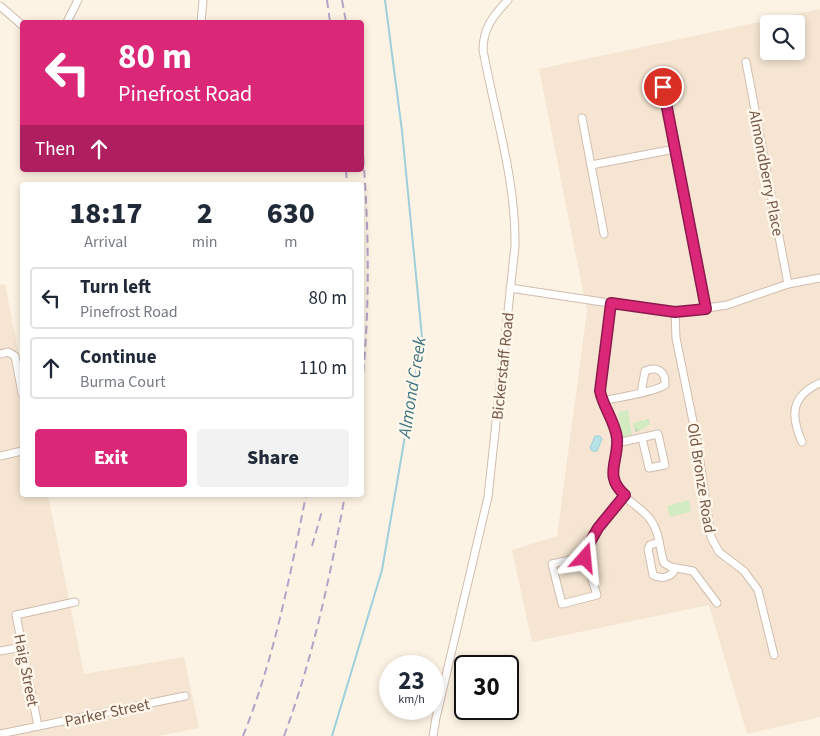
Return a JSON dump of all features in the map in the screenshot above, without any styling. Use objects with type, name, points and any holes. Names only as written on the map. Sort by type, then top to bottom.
[{"type":"street","points":[[68,20],[78,0]]},
{"type":"street","points":[[201,20],[203,0]]},
{"type":"street","name":"Bickerstaff Road","points":[[433,736],[488,497],[515,246],[515,215],[487,72],[483,42],[490,20],[508,0]]},
{"type":"street","points":[[0,6],[20,23]]},
{"type":"street","name":"Almondberry Place","points":[[746,62],[788,284]]},
{"type":"street","points":[[660,76],[706,309]]},
{"type":"street","points":[[582,118],[604,234]]},
{"type":"street","points":[[591,165],[675,149]]},
{"type":"street","points":[[510,288],[675,312],[706,309],[742,301],[788,284],[820,278]]},
{"type":"street","points":[[611,303],[600,384],[602,401],[615,429],[617,443],[613,475],[615,484],[649,518],[656,530],[664,563],[675,568],[693,571],[717,603]]},
{"type":"street","name":"Old Bronze Road","points":[[675,312],[676,338],[697,441],[711,537],[719,552],[744,571],[758,590],[774,655]]},
{"type":"street","points":[[0,354],[8,352],[15,356],[20,382]]},
{"type":"street","points":[[802,442],[794,421],[795,407],[802,395],[811,387],[820,383]]},
{"type":"street","points":[[602,401],[641,392]]},
{"type":"street","points":[[617,443],[658,434],[664,464],[649,468],[642,438]]},
{"type":"street","points":[[0,456],[20,451]]},
{"type":"street","points":[[585,558],[552,564],[562,604],[597,595],[585,558],[589,544],[598,528],[625,495]]},
{"type":"street","points":[[659,542],[650,545],[648,549],[653,575],[660,578],[671,575],[674,573],[675,568]]},
{"type":"street","name":"Haig Street","points":[[38,726],[16,615],[75,602]]},
{"type":"street","points":[[0,651],[22,647]]},
{"type":"street","name":"Parker Street","points":[[0,734],[185,696]]},
{"type":"shaded area","points":[[820,9],[820,717],[747,734],[709,605],[532,642],[512,550],[557,536],[587,311],[539,69],[760,22],[760,60],[805,60],[805,15],[792,15]]},
{"type":"shaded area","points":[[5,284],[20,361],[20,497],[48,497],[84,674],[184,657],[199,728],[158,736],[0,736],[0,285]]},
{"type":"green space","points":[[628,410],[632,435],[622,437],[618,412]]},
{"type":"green space","points":[[648,419],[650,425],[635,432],[633,423]]},
{"type":"green space","points":[[689,500],[691,512],[670,517],[667,506]]},
{"type":"water","points":[[595,436],[600,436],[602,439],[597,451],[592,451],[590,448]]},
{"type":"waterway","name":"Almond Creek","points":[[332,736],[382,570],[422,337],[402,131],[385,0]]},
{"type":"railway","points":[[327,0],[330,20]]},
{"type":"railway","points":[[342,0],[346,20]]},
{"type":"railway","points":[[364,171],[368,262],[364,361]]},
{"type":"railway","points":[[346,172],[347,182]]},
{"type":"railway","points":[[243,736],[272,648],[306,497]]},
{"type":"railway","points":[[284,736],[304,677],[320,617],[345,497]]},
{"type":"railway","points":[[312,546],[322,511]]},
{"type":"route","points":[[585,558],[592,536],[625,495],[619,490],[614,481],[612,470],[617,448],[617,436],[600,391],[611,303],[675,312],[706,309],[663,87]]}]
